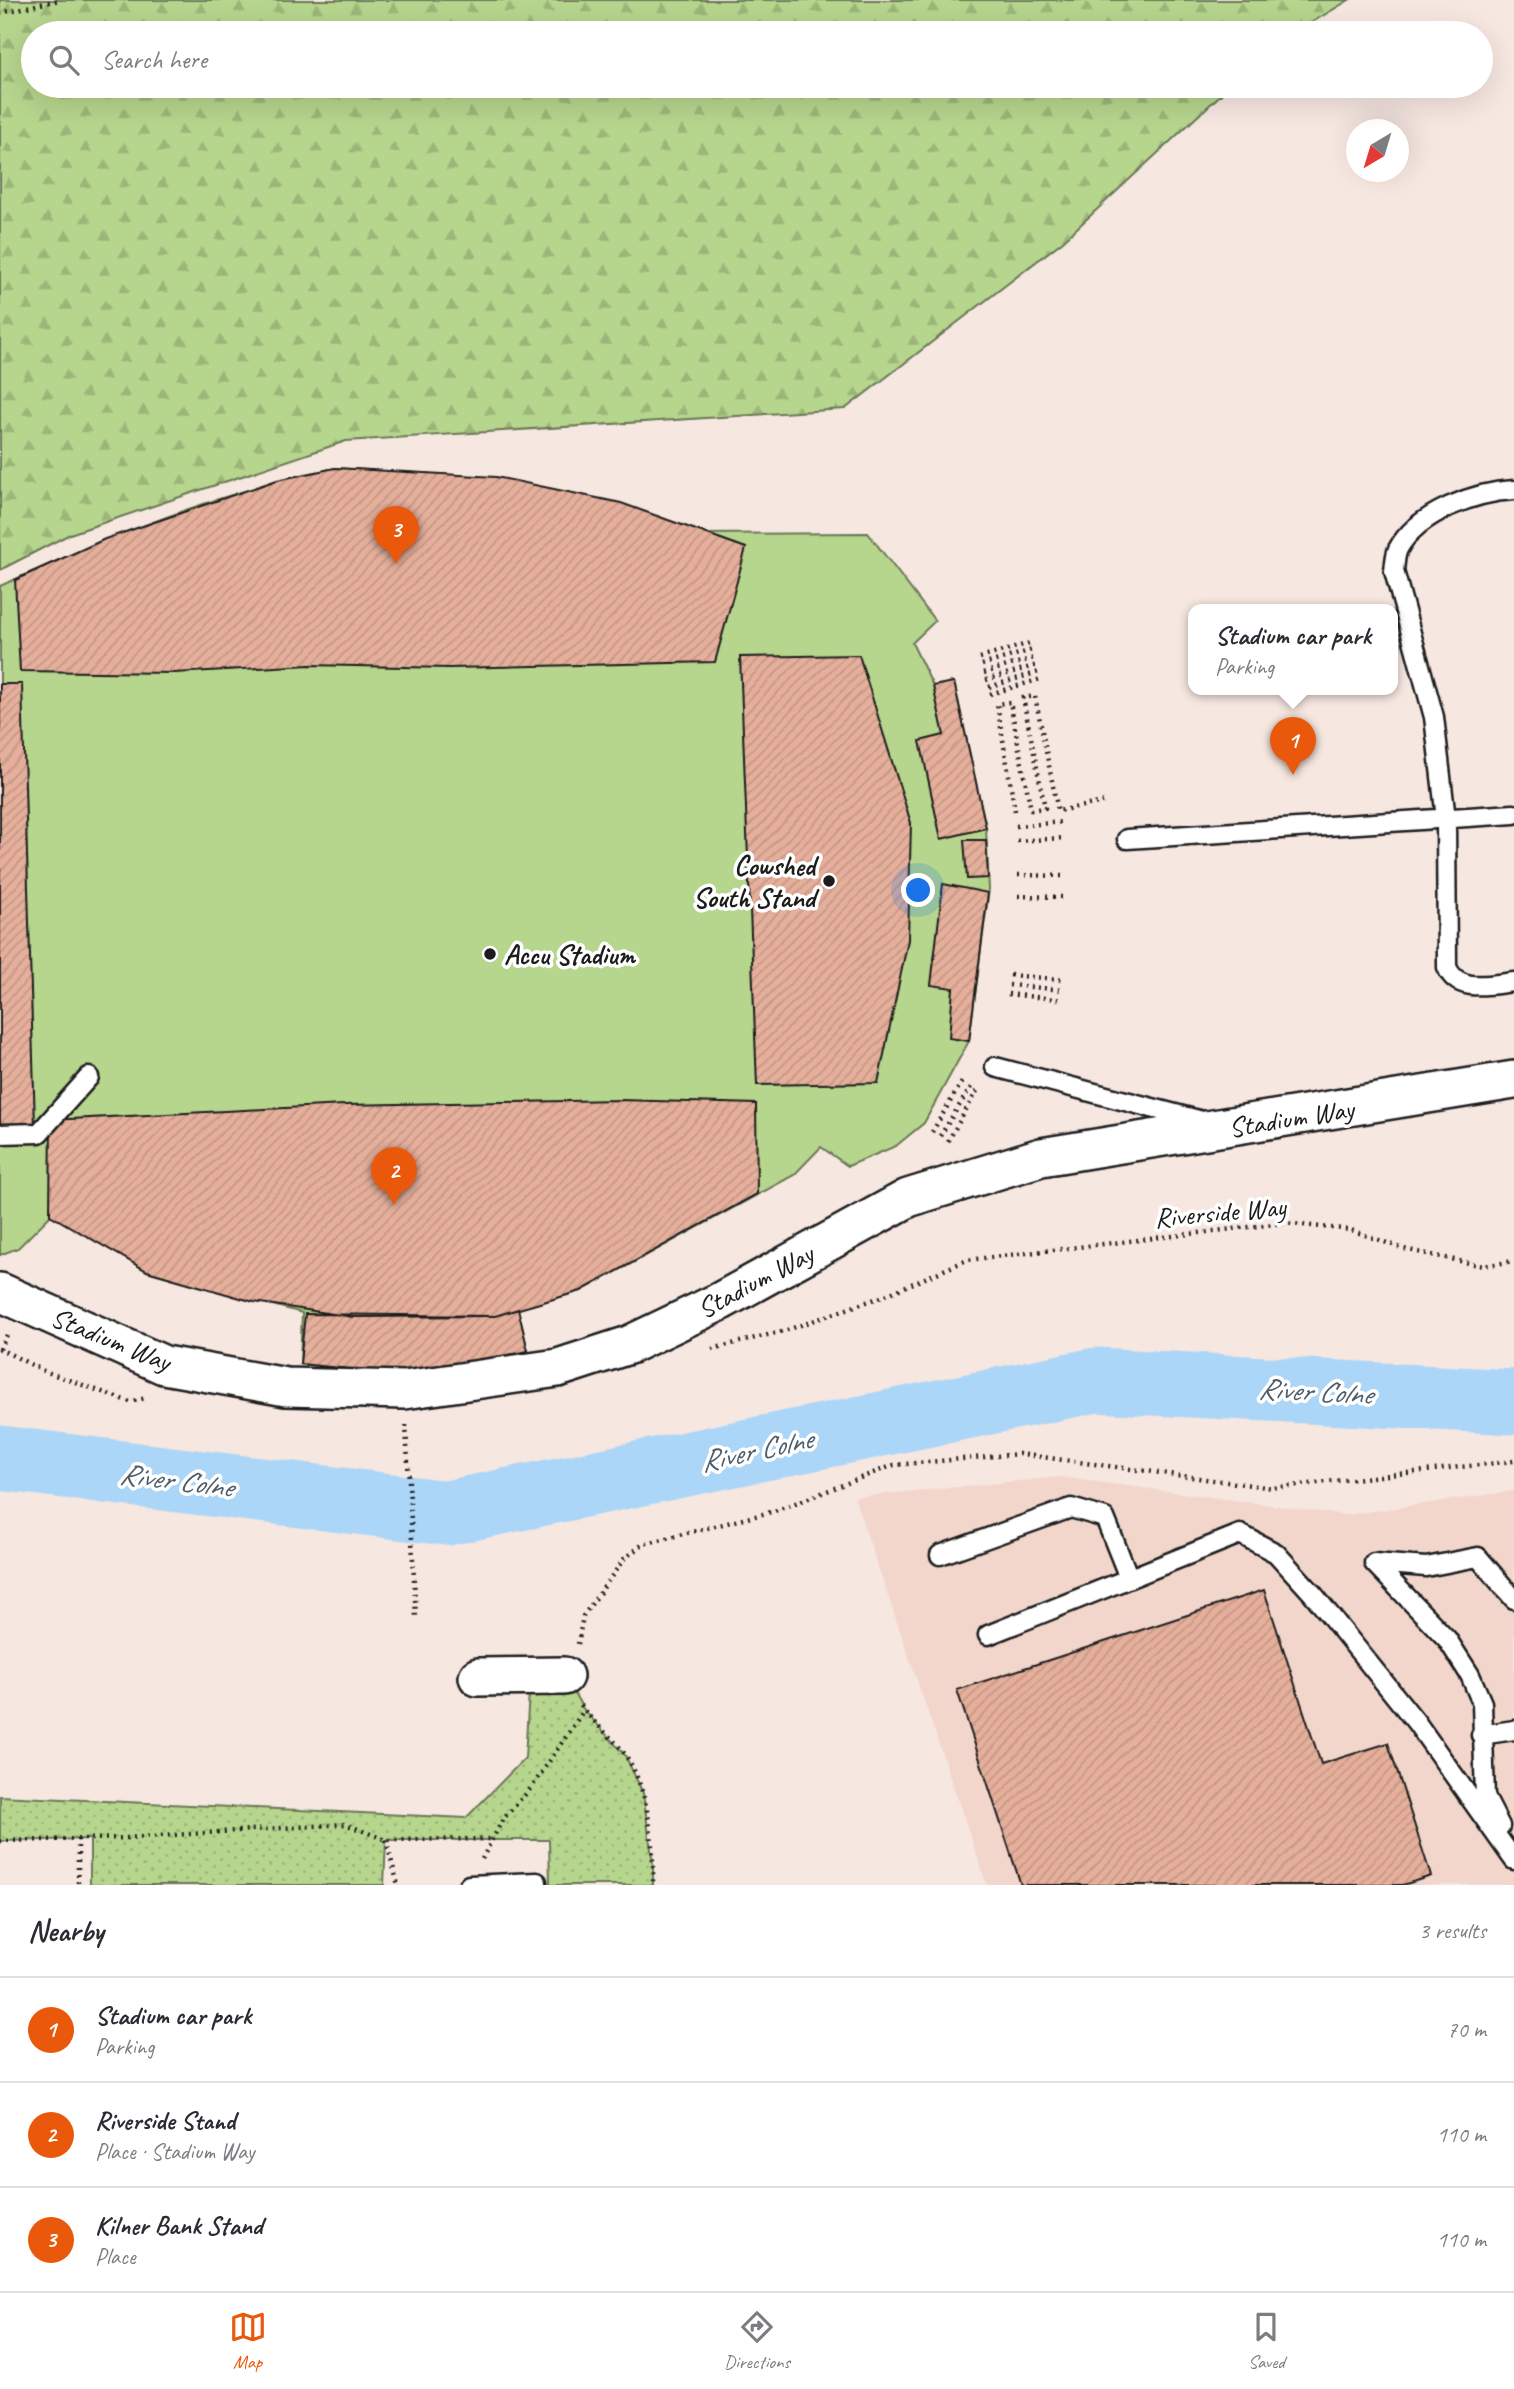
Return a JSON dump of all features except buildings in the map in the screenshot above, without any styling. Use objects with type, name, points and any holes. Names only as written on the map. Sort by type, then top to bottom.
[{"type":"street","name":"Stadium Way","points":[[0,1292],[164,1366],[286,1387],[404,1390],[558,1368],[629,1345],[719,1301],[908,1198],[1041,1157],[1514,1080]]},
{"type":"street","points":[[478,1677],[564,1676]]},
{"type":"lane","points":[[1514,490],[1488,492],[1442,510],[1412,533],[1398,550],[1394,570],[1434,717],[1446,819],[1447,967],[1450,975],[1459,983],[1470,986],[1514,982]]},
{"type":"lane","points":[[1127,839],[1514,814]]},
{"type":"lane","points":[[995,1067],[1229,1128]]},
{"type":"lane","points":[[0,1134],[38,1133],[89,1077]]},
{"type":"lane","points":[[940,1555],[1071,1508],[1105,1518],[1129,1578]]},
{"type":"lane","points":[[988,1635],[1240,1534],[1276,1553],[1416,1722],[1514,1860]]},
{"type":"lane","points":[[1514,1599],[1478,1557],[1426,1567],[1374,1563],[1447,1639],[1470,1675],[1482,1703],[1485,1797],[1514,1854]]},
{"type":"lane","points":[[1481,1735],[1514,1730]]},
{"type":"lane","points":[[463,1885],[537,1882]]},
{"type":"path","points":[[0,13],[59,0]]},
{"type":"path","points":[[980,658],[1030,643]]},
{"type":"path","points":[[982,665],[1032,650]]},
{"type":"path","points":[[984,673],[1034,658]]},
{"type":"path","points":[[986,680],[1037,665]]},
{"type":"path","points":[[989,687],[1038,672]]},
{"type":"path","points":[[990,694],[1041,679]]},
{"type":"path","points":[[1014,811],[997,704],[1010,702],[1031,810],[1045,808],[1023,698],[1035,695],[1058,811],[1102,802]]},
{"type":"path","points":[[1016,825],[1062,822]]},
{"type":"path","points":[[1017,841],[1063,838]]},
{"type":"path","points":[[1018,875],[1063,876]]},
{"type":"path","points":[[1018,896],[1063,897]]},
{"type":"path","points":[[1010,975],[1065,980]]},
{"type":"path","points":[[1009,985],[1064,990]]},
{"type":"path","points":[[1008,994],[1063,1000]]},
{"type":"path","points":[[932,1132],[962,1082]]},
{"type":"path","points":[[940,1136],[971,1087]]},
{"type":"path","points":[[948,1141],[977,1091]]},
{"type":"path","name":"Riverside Way","points":[[967,1260],[1284,1223],[1351,1230],[1404,1249],[1483,1266],[1514,1261]]},
{"type":"path","points":[[406,1421],[416,1617]]},
{"type":"path","points":[[469,1885],[503,1819],[532,1787],[584,1710]]},
{"type":"path","points":[[0,1841],[345,1824],[386,1840],[493,1839]]},
{"type":"path","points":[[78,1839],[78,1885]]},
{"type":"path","points":[[386,1840],[398,1885]]},
{"type":"shaded area","points":[[1060,1477],[1345,1515],[1514,1491],[1514,1885],[987,1885],[854,1497]]},
{"type":"green space","points":[[0,0],[1349,0],[1314,21],[21,21],[21,98],[1217,98],[1063,241],[845,409],[346,441],[70,534],[0,570]]},
{"type":"green space","name":"Accu Stadium","points":[[335,468],[496,478],[693,534],[868,533],[935,621],[912,643],[933,686],[954,682],[986,828],[989,889],[969,1041],[924,1123],[896,1146],[848,1166],[821,1147],[794,1175],[581,1291],[518,1309],[528,1351],[457,1366],[381,1372],[300,1364],[302,1313],[147,1271],[51,1215],[18,1248],[0,1255],[0,586],[164,518],[249,490]]},
{"type":"green space","points":[[530,1674],[564,1676],[584,1710],[625,1755],[643,1793],[653,1864],[653,1885],[550,1885],[549,1840],[386,1840],[384,1885],[90,1885],[90,1839],[0,1841],[0,1796],[466,1818],[525,1758]]},
{"type":"waterway","name":"River Colne","points":[[0,1458],[447,1513],[1096,1380],[1514,1402]]},
{"type":"place","name":"Kilner Bank Stand","points":[[396,564]]},
{"type":"place","name":"Stadium car park","points":[[1293,775]]},
{"type":"place","name":"Cowshed South Stand","points":[[829,881]]},
{"type":"place","name":"Accu Stadium","points":[[490,954]]},
{"type":"place","name":"Riverside Stand","points":[[394,1205]]}]
